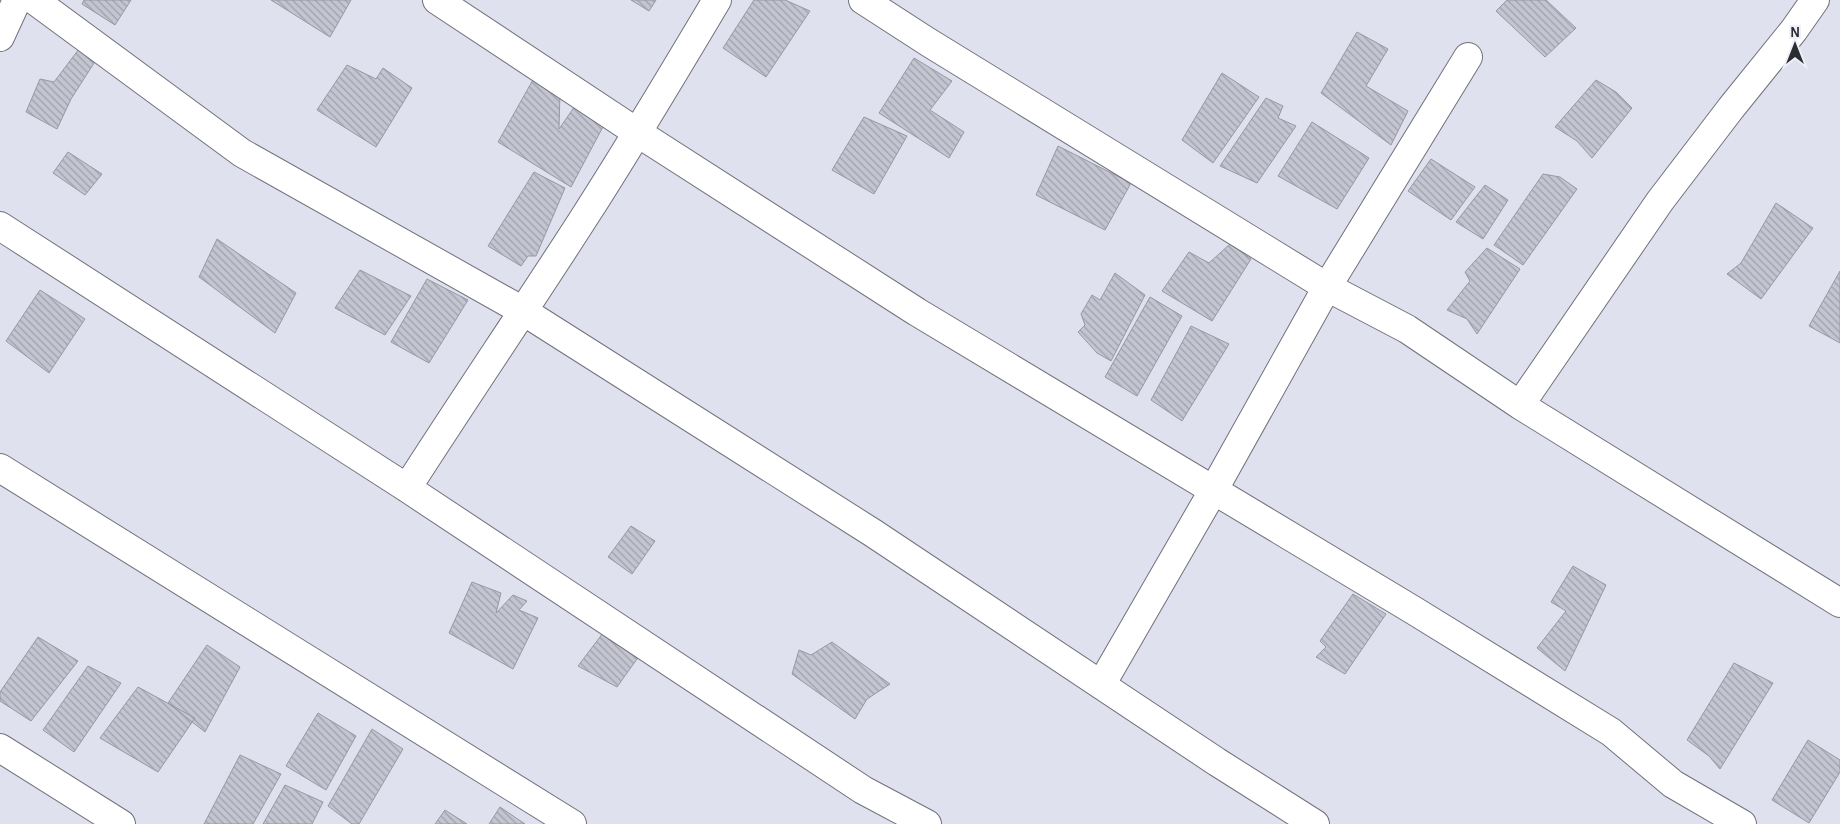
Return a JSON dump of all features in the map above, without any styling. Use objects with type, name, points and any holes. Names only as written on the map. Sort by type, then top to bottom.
[{"type":"street","points":[[0,37],[17,0]]},
{"type":"street","points":[[34,0],[242,153],[523,311],[873,533],[1101,685],[1315,824]]},
{"type":"street","points":[[436,0],[638,133],[917,312],[1413,610],[1611,732],[1673,784],[1742,824]]},
{"type":"street","points":[[407,488],[638,133],[716,0]]},
{"type":"street","points":[[863,0],[928,42],[1327,287],[1407,329],[1520,405],[1840,602]]},
{"type":"street","points":[[1520,405],[1660,201],[1730,108],[1794,30],[1815,0]]},
{"type":"street","points":[[1101,685],[1214,490],[1327,287],[1468,57]]},
{"type":"street","points":[[0,226],[407,488],[863,790],[927,824]]},
{"type":"street","points":[[0,468],[572,824]]},
{"type":"street","points":[[0,748],[121,824]]},
{"type":"building","points":[[84,0],[131,0],[115,25],[82,4]]},
{"type":"building","points":[[271,0],[351,0],[330,37]]},
{"type":"building","points":[[631,0],[656,0],[649,11]]},
{"type":"building","points":[[754,0],[785,0],[810,11],[766,77],[723,48]]},
{"type":"building","points":[[1507,0],[1546,0],[1576,28],[1545,57],[1496,11]]},
{"type":"building","points":[[1357,32],[1388,49],[1366,86],[1408,111],[1391,145],[1321,93]]},
{"type":"building","points":[[79,49],[96,60],[71,99],[57,129],[26,112],[40,79],[54,82]]},
{"type":"building","points":[[914,58],[952,81],[930,110],[964,132],[949,158],[879,113]]},
{"type":"building","points":[[347,65],[376,79],[383,68],[412,88],[376,147],[317,110]]},
{"type":"building","points":[[1222,73],[1259,97],[1213,163],[1182,140]]},
{"type":"building","points":[[534,78],[560,92],[559,129],[577,103],[605,123],[571,187],[498,142]]},
{"type":"building","points":[[1596,80],[1616,92],[1632,108],[1592,158],[1577,141],[1555,127]]},
{"type":"building","points":[[1266,98],[1283,106],[1278,118],[1296,126],[1257,183],[1220,166]]},
{"type":"building","points":[[864,117],[907,136],[874,194],[832,170]]},
{"type":"building","points":[[1312,122],[1369,158],[1337,209],[1278,176]]},
{"type":"building","points":[[1058,146],[1131,183],[1105,230],[1036,195]]},
{"type":"building","points":[[68,152],[102,174],[85,195],[53,173]]},
{"type":"building","points":[[1431,159],[1475,187],[1451,220],[1408,191]]},
{"type":"building","points":[[534,172],[565,188],[536,256],[528,256],[521,266],[488,246]]},
{"type":"building","points":[[1543,174],[1560,177],[1577,189],[1523,265],[1494,245]]},
{"type":"building","points":[[1485,185],[1508,200],[1483,239],[1456,222]]},
{"type":"building","points":[[1776,203],[1813,228],[1761,299],[1727,274],[1741,263]]},
{"type":"building","points":[[217,239],[296,293],[275,333],[199,277]]},
{"type":"building","points":[[1230,244],[1251,259],[1212,321],[1162,291],[1189,252],[1209,263]]},
{"type":"building","points":[[1487,248],[1520,269],[1477,334],[1467,319],[1447,310],[1470,281],[1465,272]]},
{"type":"building","points":[[360,270],[411,296],[385,335],[335,308]]},
{"type":"building","points":[[1840,271],[1840,343],[1809,326]]},
{"type":"building","points":[[1115,273],[1145,295],[1111,361],[1097,353],[1078,332],[1085,325],[1081,314],[1092,295],[1100,300]]},
{"type":"building","points":[[427,279],[468,300],[429,363],[391,342]]},
{"type":"building","points":[[40,290],[85,319],[49,373],[6,341]]},
{"type":"building","points":[[1150,297],[1182,316],[1137,396],[1105,377]]},
{"type":"building","points":[[1191,326],[1229,344],[1182,421],[1151,400]]},
{"type":"building","points":[[631,526],[655,541],[632,574],[608,557]]},
{"type":"building","points":[[1573,566],[1606,585],[1565,671],[1537,648],[1566,611],[1551,602]]},
{"type":"building","points":[[472,582],[501,593],[496,613],[513,595],[527,601],[519,610],[538,618],[513,669],[449,633]]},
{"type":"building","points":[[1353,594],[1386,614],[1345,674],[1316,657],[1326,647],[1320,641]]},
{"type":"building","points":[[606,629],[642,652],[617,687],[578,666]]},
{"type":"building","points":[[38,637],[78,661],[31,721],[0,701],[0,692]]},
{"type":"building","points":[[832,642],[890,684],[867,699],[855,719],[792,674],[799,650],[811,655]]},
{"type":"building","points":[[207,645],[240,667],[205,732],[168,703]]},
{"type":"building","points":[[1734,663],[1773,683],[1720,769],[1709,756],[1687,740]]},
{"type":"building","points":[[88,666],[121,683],[74,752],[43,730]]},
{"type":"building","points":[[138,687],[195,718],[158,772],[100,738]]},
{"type":"building","points":[[318,713],[356,736],[326,790],[286,766]]},
{"type":"building","points":[[372,729],[403,749],[359,824],[352,824],[328,806]]},
{"type":"building","points":[[1808,740],[1840,760],[1840,772],[1809,823],[1772,800]]},
{"type":"building","points":[[240,755],[281,774],[253,824],[204,824]]},
{"type":"building","points":[[285,785],[323,802],[312,824],[263,824]]},
{"type":"building","points":[[500,807],[525,824],[489,824]]},
{"type":"building","points":[[445,810],[467,824],[435,824]]}]
